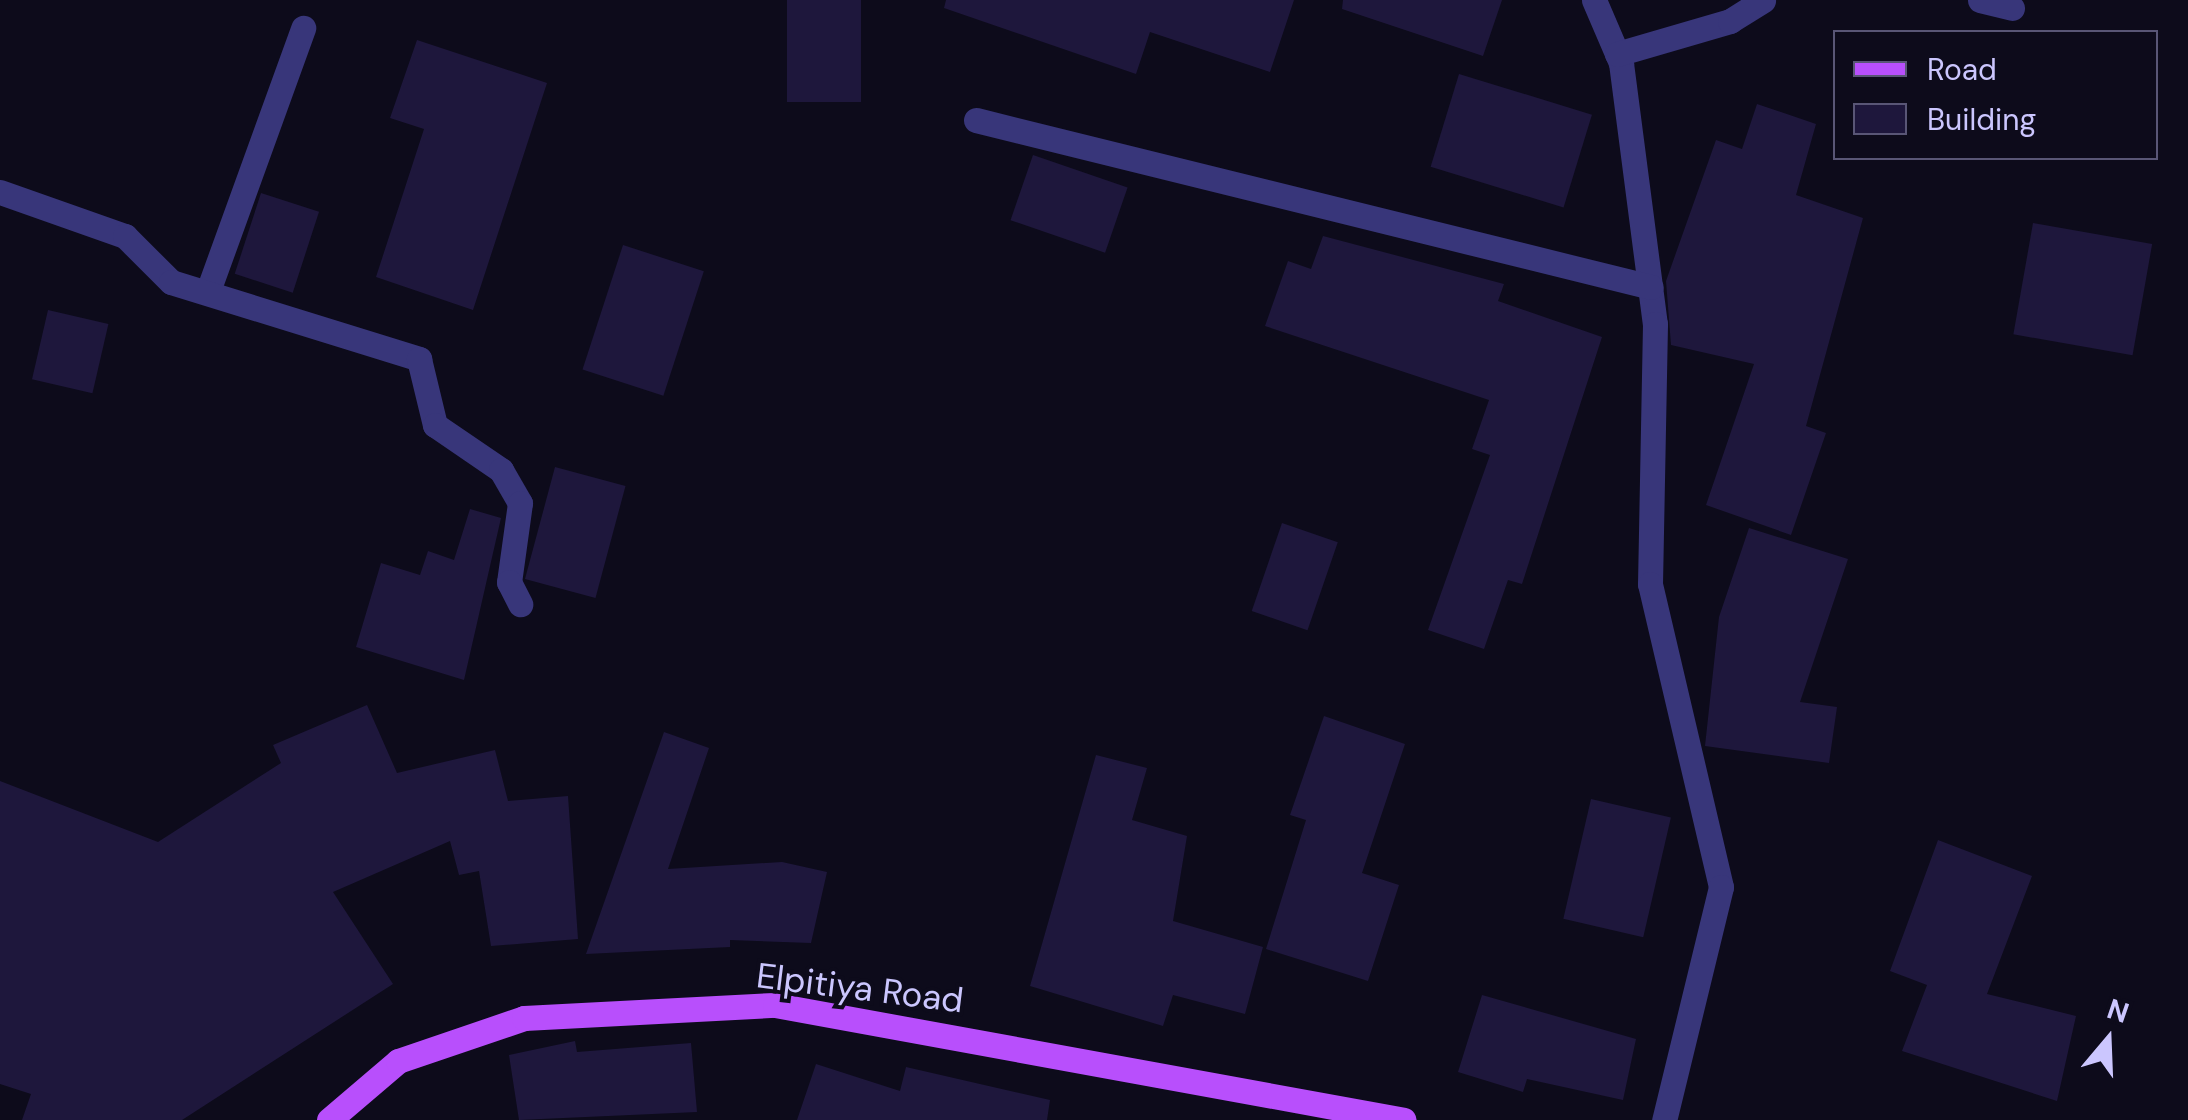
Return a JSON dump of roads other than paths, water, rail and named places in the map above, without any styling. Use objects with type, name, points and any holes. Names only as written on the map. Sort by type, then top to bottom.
[{"type":"main road","name":"Elpitiya Road","points":[[329,1120],[398,1061],[524,1018],[775,1006],[1404,1120]]},
{"type":"street","points":[[1594,0],[1616,54],[1651,287],[1650,584],[1721,887],[1664,1120]]},
{"type":"street","points":[[1616,54],[1730,21],[1764,0]]},
{"type":"street","points":[[1980,0],[2012,8]]},
{"type":"street","points":[[208,291],[303,28]]},
{"type":"street","points":[[976,120],[1651,287]]},
{"type":"street","points":[[0,192],[126,236],[171,282],[419,359],[435,425],[501,470],[520,503],[509,582],[520,604]]}]
